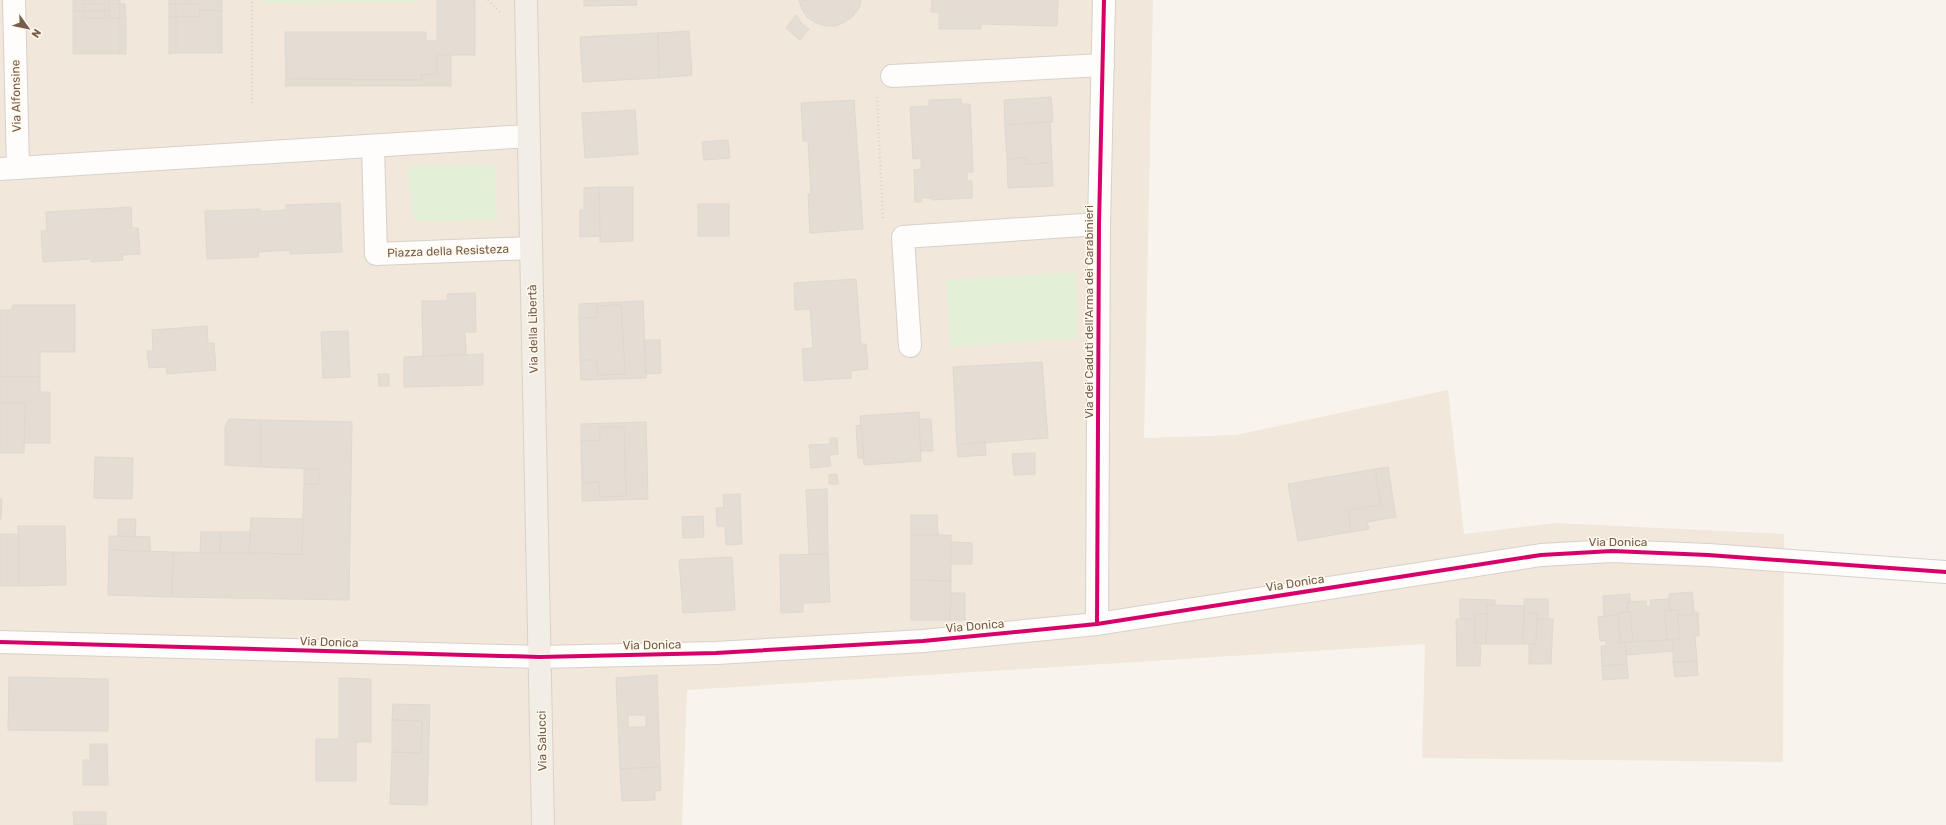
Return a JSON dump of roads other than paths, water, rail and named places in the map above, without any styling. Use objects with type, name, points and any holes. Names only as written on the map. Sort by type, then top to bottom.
[{"type":"main road","name":"Via della Libertà","points":[[526,0],[540,657]]},
{"type":"main road","name":"Via Salucci","points":[[540,657],[543,825]]},
{"type":"street","name":"Via Alfonsine","points":[[9,169],[14,0]]},
{"type":"street","name":"Via dei Caduti dell'Arma dei Carabinieri","points":[[1097,624],[1099,224],[1104,0]]},
{"type":"street","points":[[892,76],[1103,65]]},
{"type":"street","points":[[9,169],[528,136]]},
{"type":"street","name":"Piazza della Resisteza","points":[[373,146],[376,254],[531,248]]},
{"type":"street","name":"Via dei Caduti dell'Arma dei Carabinieri","points":[[910,346],[903,237],[1099,224]]},
{"type":"street","name":"Via Donica","points":[[0,642],[540,657],[748,652],[923,641],[1097,624],[1541,555],[1612,550],[1946,572]]}]
